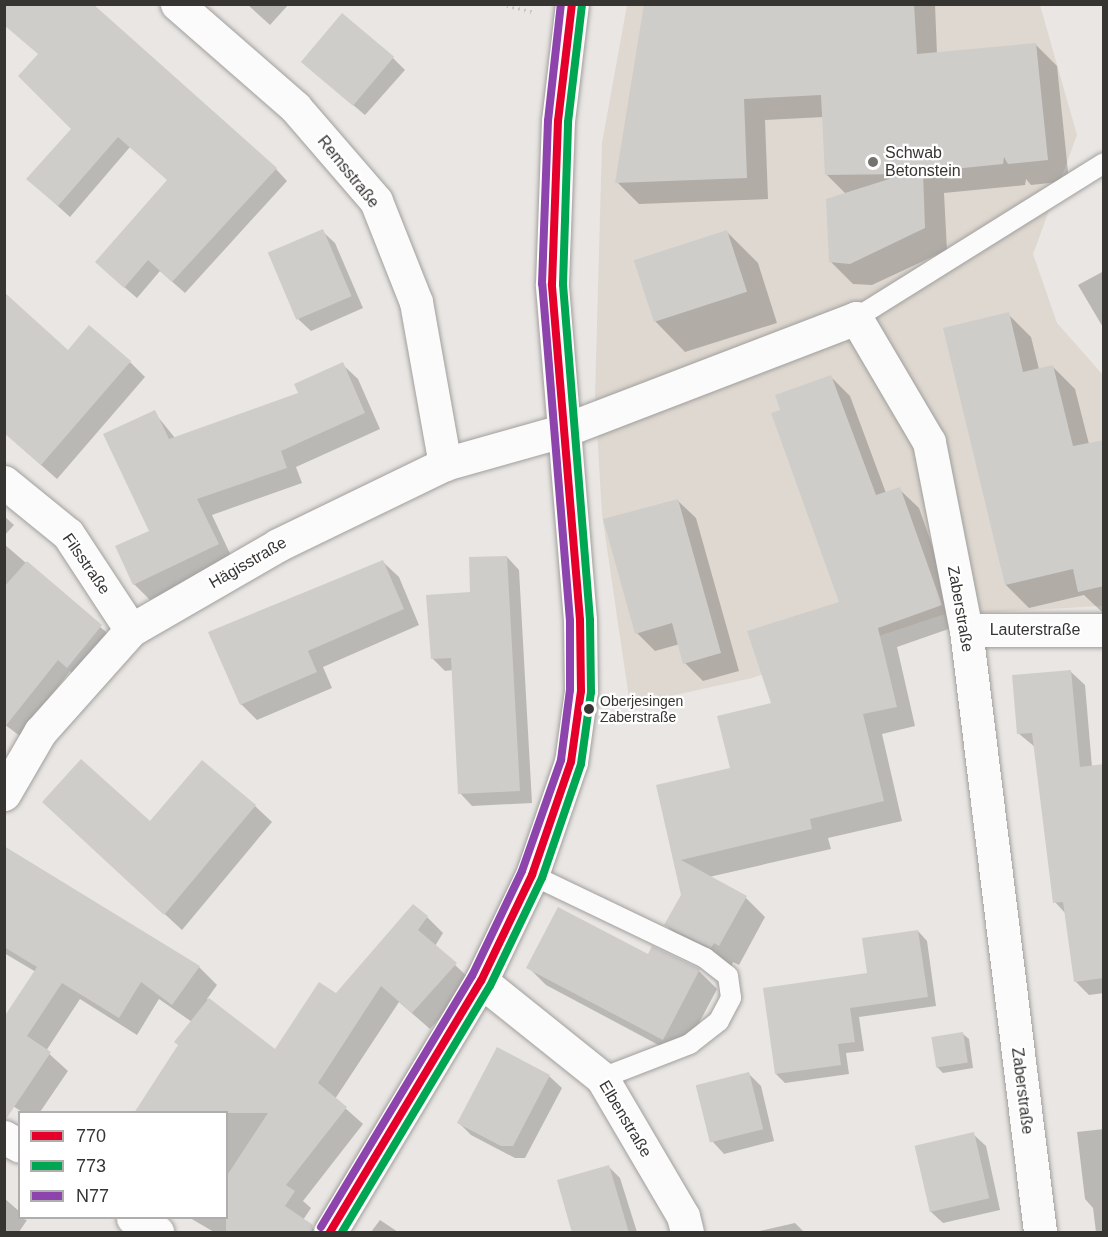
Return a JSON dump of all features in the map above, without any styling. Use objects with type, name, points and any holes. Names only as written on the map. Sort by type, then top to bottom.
[{"type":"street","name":"Remsstraße","points":[[177,4],[295,107],[376,201],[416,302],[445,464]]},
{"type":"street","points":[[330,1233],[481,981],[532,875],[571,762],[581,691],[580,621],[562,431],[552,284],[558,121],[572,4]]},
{"type":"street","points":[[562,431],[856,318]]},
{"type":"street","name":"Zaberstraße","points":[[856,318],[929,442],[966,630],[1040,1233]]},
{"type":"street","name":"Hägisstraße","points":[[4,794],[40,732],[132,630],[278,545],[445,464],[562,431]]},
{"type":"street","name":"Filsstraße","points":[[4,482],[68,534],[132,630]]},
{"type":"street","name":"Lauterstraße","points":[[966,630],[1104,630]]},
{"type":"street","name":"Elbenstraße","points":[[481,981],[602,1078],[683,1216],[687,1233]]},
{"type":"street","points":[[4,1137],[18,1145]]},
{"type":"street","points":[[135,1219],[157,1233]]},
{"type":"lane","points":[[856,318],[1104,163]]},
{"type":"lane","points":[[532,875],[705,958],[728,976],[731,998],[719,1021],[690,1044],[602,1078]]},
{"type":"shaded area","points":[[627,5],[1040,5],[1077,135],[1033,254],[1057,323],[1103,375],[1103,606],[942,615],[752,678],[630,705],[602,514],[595,397],[602,143]]},
{"type":"building","points":[[4,4],[93,4],[277,168],[172,282],[148,260],[124,288],[95,262],[167,180],[118,137],[58,206],[26,179],[71,129],[18,76],[38,54],[4,25]]},
{"type":"building","points":[[644,4],[914,4],[917,54],[1036,43],[1048,160],[1008,164],[1004,157],[1003,164],[923,172],[925,228],[850,264],[829,262],[826,199],[905,174],[825,175],[821,95],[744,99],[747,178],[615,183]]},
{"type":"building","points":[[342,13],[394,57],[353,106],[301,62]]},
{"type":"building","points":[[323,229],[352,296],[296,320],[268,252]]},
{"type":"building","points":[[727,230],[747,292],[654,322],[634,260]]},
{"type":"building","points":[[4,292],[68,350],[89,325],[131,361],[41,465],[4,433]]},
{"type":"building","points":[[1009,312],[1023,372],[1053,365],[1073,446],[1104,440],[1104,586],[1078,592],[1073,569],[1005,585],[943,328]]},
{"type":"building","points":[[343,362],[365,413],[281,451],[287,468],[197,499],[219,544],[133,585],[115,546],[149,531],[103,434],[155,410],[169,439],[298,393],[294,384]]},
{"type":"building","points":[[831,375],[876,495],[900,487],[942,605],[878,628],[897,707],[863,714],[884,801],[810,819],[812,829],[681,860],[747,896],[719,946],[714,943],[711,948],[664,925],[681,895],[656,785],[730,768],[717,716],[771,703],[747,631],[839,602],[771,413],[780,410],[775,395]]},
{"type":"building","points":[[678,499],[721,653],[683,664],[672,623],[635,634],[603,519]]},
{"type":"building","points":[[507,556],[520,791],[458,794],[451,658],[431,659],[426,595],[470,592],[469,557]]},
{"type":"building","points":[[383,560],[404,609],[308,651],[317,672],[240,705],[208,632]]},
{"type":"building","points":[[27,561],[102,625],[67,668],[58,660],[4,728],[4,587]]},
{"type":"building","points":[[1071,670],[1080,767],[1104,764],[1104,978],[1074,982],[1063,902],[1053,903],[1032,733],[1017,734],[1012,675]]},
{"type":"building","points":[[81,759],[150,821],[202,760],[256,805],[164,915],[42,802]]},
{"type":"building","points":[[4,846],[200,966],[172,1005],[141,982],[119,1018],[62,983],[27,1036],[51,1052],[6,1119],[4,1017],[37,967],[4,947]]},
{"type":"building","points":[[413,904],[428,916],[418,930],[457,963],[412,1013],[381,986],[318,1083],[347,1107],[286,1185],[295,1191],[285,1206],[313,1225],[311,1233],[226,1233],[228,1174],[268,1113],[135,1111],[178,1045],[174,1042],[209,998],[275,1049],[319,982],[336,993]]},
{"type":"building","points":[[558,907],[648,954],[652,946],[700,969],[663,1040],[526,968]]},
{"type":"building","points":[[918,930],[928,997],[850,1008],[855,1042],[838,1044],[841,1065],[775,1074],[763,988],[867,973],[862,938]]},
{"type":"building","points":[[963,1032],[968,1063],[936,1068],[931,1037]]},
{"type":"building","points":[[497,1047],[550,1075],[513,1146],[501,1146],[457,1123]]},
{"type":"building","points":[[749,1072],[763,1129],[710,1143],[696,1085]]},
{"type":"building","points":[[974,1132],[989,1198],[930,1212],[915,1146]]},
{"type":"building","points":[[609,1165],[629,1233],[572,1233],[557,1180]]},
{"type":"transit line","name":"N77","points":[[321,1227],[472,976],[522,871],[561,760],[570,690],[570,621],[542,284],[548,121],[561,4]]},
{"type":"transit line","name":"770","points":[[330,1232],[481,981],[532,875],[571,762],[581,691],[580,620],[552,284],[558,121],[572,4]]},
{"type":"transit line","name":"773","points":[[342,1232],[490,986],[542,878],[581,764],[591,692],[590,620],[563,284],[568,122],[582,5]]},
{"type":"place","name":"Schwab Betonstein","points":[[873,162]]},
{"type":"place","name":"Oberjesingen Zaberstraße","points":[[589,709]]}]
